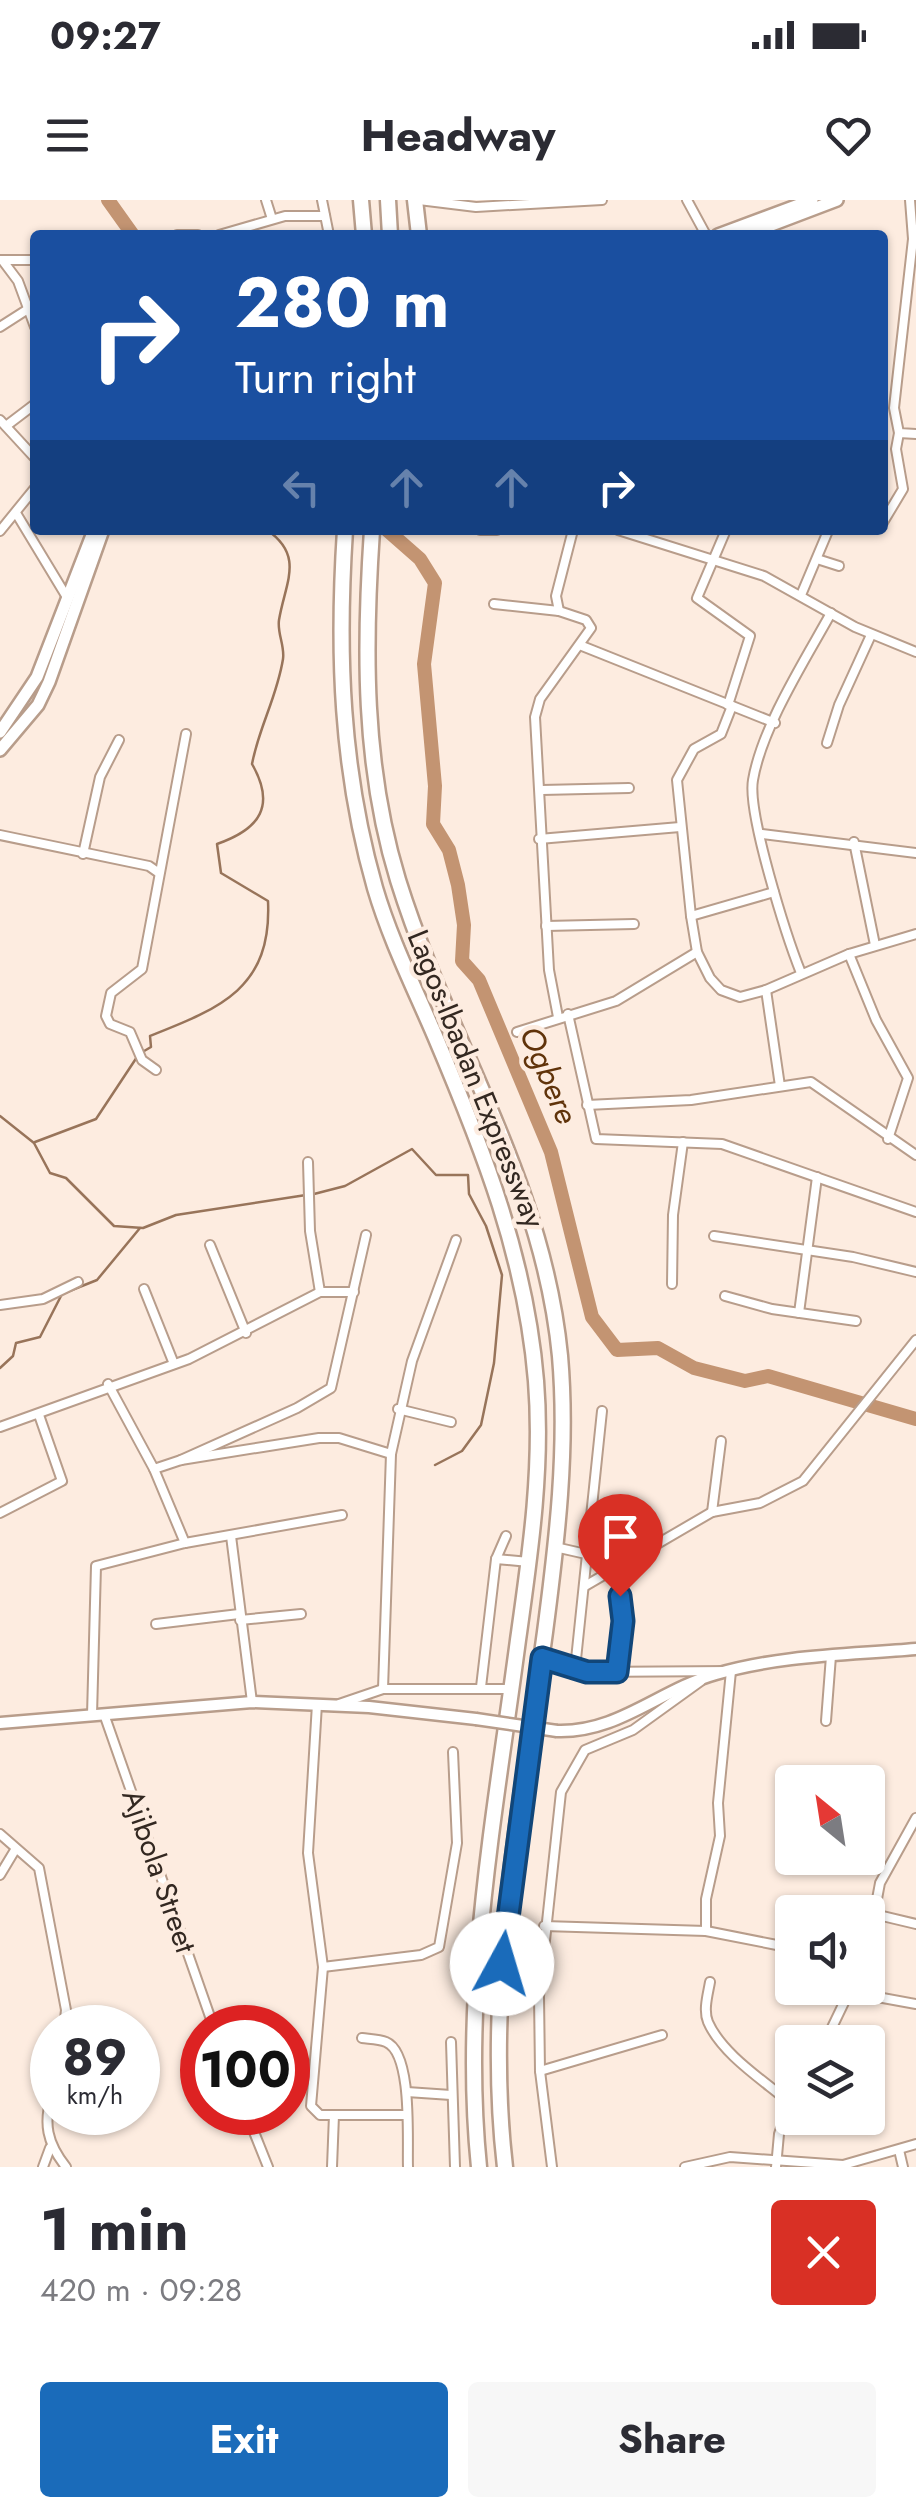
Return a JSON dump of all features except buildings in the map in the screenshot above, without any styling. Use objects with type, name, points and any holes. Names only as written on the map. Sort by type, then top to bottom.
[{"type":"highway","points":[[361,200],[364,230]]},
{"type":"highway","points":[[388,200],[390,230]]},
{"type":"highway","points":[[420,230],[424,200]]},
{"type":"highway","name":"Lagos-Ibadan Expressway","points":[[345,535],[340,688],[356,809],[388,928],[507,1219],[526,1301],[538,1418],[529,1562],[473,2000],[473,2086],[480,2167]]},
{"type":"highway","name":"Lagos-Ibadan Expressway","points":[[372,535],[367,703],[386,830],[413,923],[506,1140],[548,1273],[563,1417],[555,1547],[500,1993],[499,2095],[506,2167]]},
{"type":"main road","points":[[737,230],[812,200]]},
{"type":"main road","points":[[758,230],[838,200]]},
{"type":"main road","points":[[0,732],[37,677],[68,619],[69,600],[92,535]]},
{"type":"main road","points":[[0,750],[38,705],[101,535]]},
{"type":"main road","points":[[0,1724],[252,1702],[336,1705],[556,1731],[606,1726],[704,1678],[774,1660],[916,1649]]},
{"type":"street","points":[[266,200],[272,219]]},
{"type":"street","points":[[322,200],[328,230]]},
{"type":"street","points":[[424,200],[476,207],[602,200]]},
{"type":"street","points":[[687,200],[703,230]]},
{"type":"street","points":[[888,514],[903,489],[894,408],[913,239],[910,200]]},
{"type":"street","points":[[236,230],[272,219],[325,216]]},
{"type":"street","points":[[1,260],[30,260]]},
{"type":"street","points":[[1,260],[14,274],[30,314]]},
{"type":"street","points":[[14,274],[30,263]]},
{"type":"street","points":[[0,328],[28,309]]},
{"type":"street","points":[[30,407],[3,423],[30,453]]},
{"type":"street","points":[[899,434],[916,434]]},
{"type":"street","points":[[903,489],[916,489]]},
{"type":"street","points":[[0,530],[30,495]]},
{"type":"street","points":[[16,513],[69,600]]},
{"type":"street","points":[[559,612],[556,596],[572,535]]},
{"type":"street","points":[[636,535],[764,576],[872,634],[916,652]]},
{"type":"street","points":[[724,535],[698,602],[750,636],[721,734],[694,749],[678,775],[691,916],[698,952],[710,978],[729,995],[766,990],[849,954],[916,934]]},
{"type":"street","points":[[800,596],[826,535]]},
{"type":"street","points":[[817,559],[839,566]]},
{"type":"street","points":[[494,604],[559,612],[590,624],[582,646],[536,709],[542,790],[539,838],[558,1017]]},
{"type":"street","points":[[801,973],[774,892],[753,776],[831,612]]},
{"type":"street","points":[[827,743],[838,705],[872,634]]},
{"type":"street","points":[[582,646],[775,723]]},
{"type":"street","points":[[156,1070],[142,1060],[130,1032],[110,1024],[106,1016],[110,993],[142,968],[186,734]]},
{"type":"street","points":[[83,854],[100,777],[119,740]]},
{"type":"street","points":[[542,790],[630,788]]},
{"type":"street","points":[[539,838],[680,827]]},
{"type":"street","points":[[762,834],[854,842],[916,853]]},
{"type":"street","points":[[0,835],[149,866],[159,873]]},
{"type":"street","points":[[854,842],[875,945]]},
{"type":"street","points":[[149,866],[160,862]]},
{"type":"street","points":[[691,916],[774,892]]},
{"type":"street","points":[[546,926],[634,924]]},
{"type":"street","points":[[517,1032],[616,1001],[698,952]]},
{"type":"street","points":[[849,954],[876,1020],[908,1078],[888,1139]]},
{"type":"street","points":[[766,990],[780,1086]]},
{"type":"street","points":[[568,1014],[596,1139],[722,1144],[916,1212]]},
{"type":"street","points":[[587,1105],[691,1100],[810,1082],[888,1139],[916,1154]]},
{"type":"street","points":[[672,1284],[673,1214],[683,1142]]},
{"type":"street","points":[[308,1162],[307,1194],[320,1292]]},
{"type":"street","points":[[799,1313],[817,1177]]},
{"type":"street","points":[[181,1460],[216,1440],[297,1408],[331,1388],[366,1235]]},
{"type":"street","points":[[714,1236],[810,1250],[916,1272]]},
{"type":"street","points":[[384,1690],[391,1454],[398,1409],[456,1240]]},
{"type":"street","points":[[210,1245],[246,1334]]},
{"type":"street","points":[[0,1305],[43,1299],[78,1282]]},
{"type":"street","points":[[144,1289],[174,1364]]},
{"type":"street","points":[[0,1427],[246,1334],[320,1292],[354,1292]]},
{"type":"street","points":[[725,1296],[856,1321]]},
{"type":"street","points":[[585,1586],[712,1512],[760,1503],[790,1490],[816,1468],[916,1340]]},
{"type":"street","points":[[108,1384],[154,1469],[184,1543]]},
{"type":"street","points":[[398,1409],[450,1422]]},
{"type":"street","points":[[575,1669],[602,1411]]},
{"type":"street","points":[[0,1513],[62,1481],[39,1415]]},
{"type":"street","points":[[154,1469],[181,1460],[340,1438],[391,1454]]},
{"type":"street","points":[[712,1512],[722,1441]]},
{"type":"street","points":[[98,1715],[96,1566],[184,1543],[342,1515]]},
{"type":"street","points":[[231,1536],[252,1702]]},
{"type":"street","points":[[481,1687],[496,1559],[506,1536]]},
{"type":"street","points":[[555,1547],[586,1554]]},
{"type":"street","points":[[496,1559],[529,1562]]},
{"type":"street","points":[[617,1570],[623,1621],[617,1672]]},
{"type":"street","points":[[156,1624],[301,1614]]},
{"type":"street","points":[[826,1721],[831,1656]]},
{"type":"street","points":[[542,1658],[575,1669],[617,1672],[731,1670],[718,1803],[720,1836],[706,1899],[706,1932]]},
{"type":"street","points":[[552,2167],[540,2071],[544,1926],[561,1792],[575,1761],[598,1744],[633,1730],[667,1709],[704,1678]]},
{"type":"street","points":[[336,1705],[384,1690],[512,1689]]},
{"type":"street","points":[[317,1704],[308,1853],[323,1966],[311,2106],[320,2115],[406,2115]]},
{"type":"street","name":"Ajibola Street","points":[[98,1715],[205,2005]]},
{"type":"street","points":[[323,1966],[421,1955],[438,1947],[457,1842],[453,1752]]},
{"type":"street","points":[[879,1895],[886,1870],[916,1818]]},
{"type":"street","points":[[0,1834],[39,1868],[65,2005]]},
{"type":"street","points":[[0,1875],[15,1850]]},
{"type":"street","points":[[885,1917],[916,1924]]},
{"type":"street","points":[[544,1926],[706,1932],[775,1945]]},
{"type":"street","points":[[710,1982],[705,2010],[708,2022],[746,2066],[775,2087]]},
{"type":"street","points":[[885,1997],[916,2004]]},
{"type":"street","points":[[540,2071],[662,2035]]},
{"type":"street","points":[[362,2038],[385,2041],[396,2050],[406,2092],[408,2167]]},
{"type":"street","points":[[451,2042],[456,2167]]},
{"type":"street","points":[[406,2092],[452,2095]]},
{"type":"street","points":[[332,2167],[334,2115]]},
{"type":"street","points":[[48,2135],[50,2148],[66,2167]]},
{"type":"street","points":[[255,2135],[268,2167]]},
{"type":"street","points":[[776,2163],[783,2135]]},
{"type":"street","points":[[684,2167],[730,2157],[776,2163],[844,2164],[916,2144]]},
{"type":"street","points":[[42,2167],[50,2148]]},
{"type":"street","points":[[898,2150],[904,2167]]},
{"type":"waterway","name":"Ogbere","points":[[108,200],[129,230]]},
{"type":"waterway","points":[[35,1142],[96,1119],[139,1054],[151,1047],[150,1036],[220,1004],[251,975],[261,955],[268,901],[221,873],[217,844],[244,831],[260,814],[263,804],[263,792],[252,764],[283,659],[279,620],[290,571],[286,550],[273,535]]},
{"type":"waterway","name":"Ogbere","points":[[393,535],[420,559],[435,583],[424,664],[435,786],[433,824],[449,850],[458,885],[464,925],[462,961],[479,980],[551,1152],[592,1317],[617,1350],[658,1348],[694,1368],[745,1381],[768,1376],[916,1419]]},
{"type":"waterway","points":[[0,1116],[34,1143],[50,1173],[66,1178],[114,1226],[143,1228],[176,1215],[306,1195]]},
{"type":"waterway","points":[[314,1194],[345,1186],[412,1149],[436,1175],[468,1175],[469,1194],[486,1226],[502,1275],[494,1363],[481,1425],[462,1451],[435,1465]]},
{"type":"waterway","points":[[0,1368],[13,1356],[16,1343],[40,1337],[62,1294],[97,1280],[140,1228]]},
{"type":"route","points":[[502,1964],[542,1658],[587,1672],[617,1672],[623,1621],[620,1596]]}]
